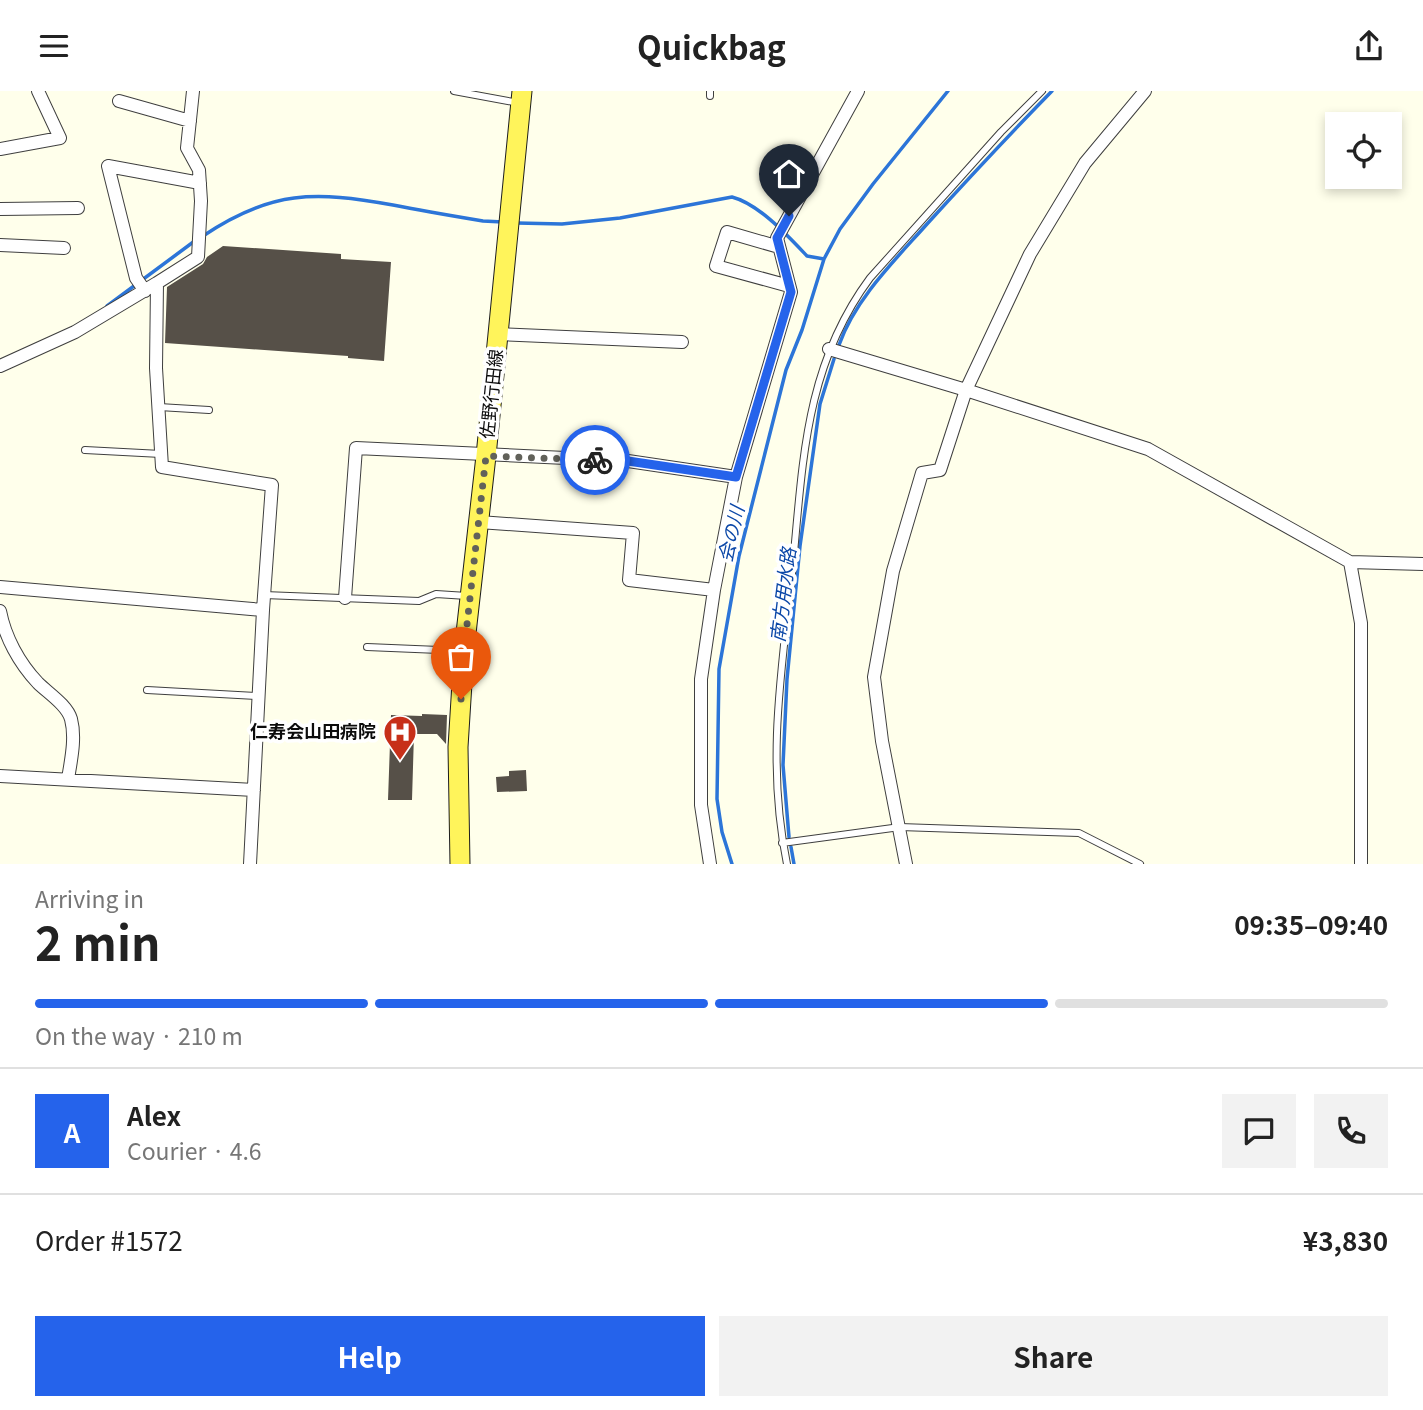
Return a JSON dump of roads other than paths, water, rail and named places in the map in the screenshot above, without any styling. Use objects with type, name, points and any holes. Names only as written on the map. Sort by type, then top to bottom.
[{"type":"main road","name":"佐野行田線","points":[[460,864],[458,747],[464,651],[522,97]]},
{"type":"street","points":[[0,149],[60,138],[38,91]]},
{"type":"street","points":[[0,366],[75,332],[198,257],[199,170],[187,148],[193,91]]},
{"type":"street","points":[[710,864],[701,805],[701,679],[736,477],[791,292],[777,238],[858,91]]},
{"type":"street","points":[[906,864],[882,741],[874,677],[893,571],[922,473],[940,470],[966,390],[1030,254],[1085,163],[1145,91]]},
{"type":"street","points":[[119,101],[190,121]]},
{"type":"street","points":[[145,291],[136,278],[108,166],[200,183]]},
{"type":"street","points":[[0,209],[78,208]]},
{"type":"street","points":[[779,247],[727,232],[716,266],[789,286]]},
{"type":"street","points":[[0,245],[64,248]]},
{"type":"street","points":[[157,283],[156,368],[162,467],[272,485],[250,864]]},
{"type":"street","points":[[498,334],[682,342]]},
{"type":"street","points":[[829,349],[1147,449],[1350,562],[1423,564]]},
{"type":"street","points":[[345,598],[356,448],[628,461],[736,477]]},
{"type":"street","points":[[479,522],[633,533],[629,580],[715,590]]},
{"type":"street","points":[[1350,562],[1361,623],[1361,864]]},
{"type":"street","points":[[0,587],[263,610]]},
{"type":"street","points":[[0,611],[15,652],[36,681],[70,717],[73,744],[68,779]]},
{"type":"street","points":[[0,776],[254,789]]},
{"type":"lane","points":[[453,91],[522,97]]},
{"type":"lane","points":[[787,864],[782,843],[775,772],[775,727],[806,439],[817,387],[829,349],[851,303],[870,278],[991,142],[1042,91]]},
{"type":"lane","points":[[159,407],[209,410]]},
{"type":"lane","points":[[85,450],[161,454]]},
{"type":"lane","points":[[264,595],[419,601],[436,594],[471,596]]},
{"type":"lane","points":[[367,647],[464,651]]},
{"type":"lane","points":[[146,690],[260,696]]},
{"type":"lane","points":[[782,843],[900,827],[1079,833],[1140,864]]},
{"type":"waterway","name":"会の川","points":[[732,864],[722,832],[717,799],[719,669],[739,556],[786,370],[802,330],[824,259],[840,229],[948,91]]},
{"type":"waterway","name":"南方用水路","points":[[839,345],[865,296],[889,266],[1052,91]]},
{"type":"waterway","points":[[203,236],[250,210],[294,198],[340,197],[503,222]]},
{"type":"waterway","points":[[517,223],[562,224],[620,218],[732,197],[763,213],[807,256],[824,259]]},
{"type":"waterway","points":[[107,306],[196,240]]},
{"type":"waterway","name":"南方用水路","points":[[789,837],[783,765],[787,679],[800,546],[820,404],[834,359]]},
{"type":"waterway","name":"南方用水路","points":[[791,847],[794,864]]},
{"type":"place","name":"仁寿会山田病院","points":[[400,762]]}]
